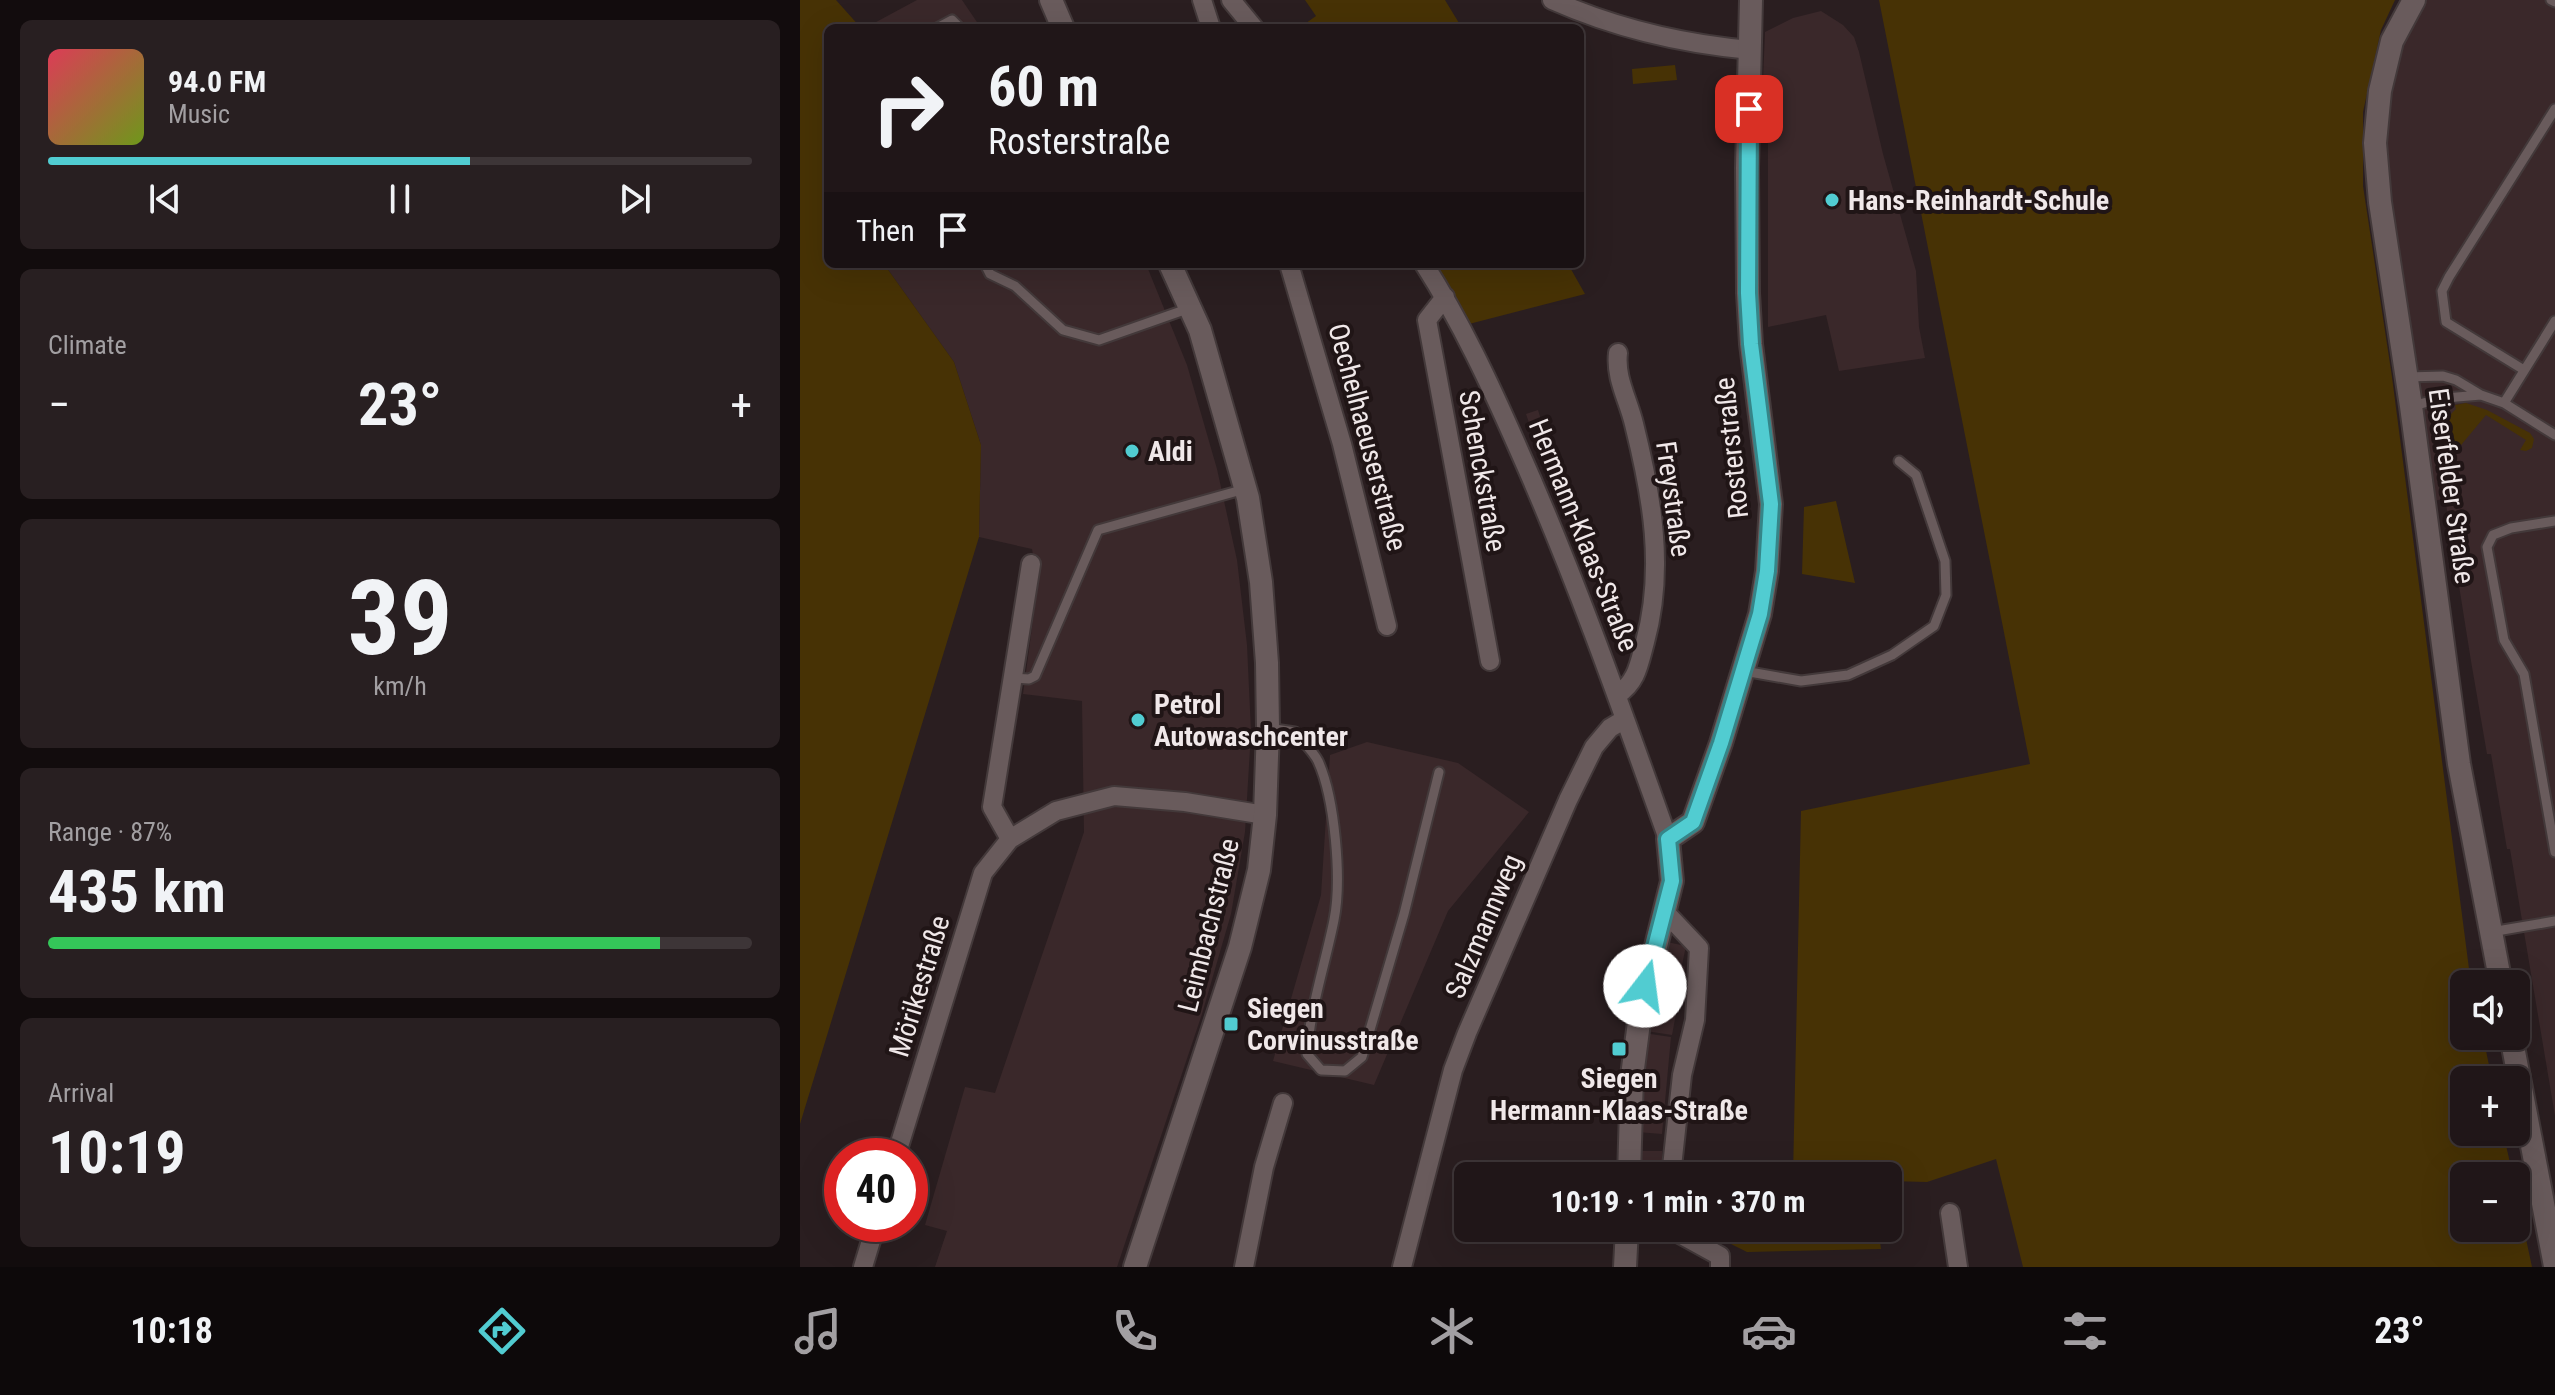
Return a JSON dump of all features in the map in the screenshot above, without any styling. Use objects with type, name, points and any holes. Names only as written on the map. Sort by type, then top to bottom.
[{"type":"main road","points":[[1051,0],[1061,24]]},
{"type":"main road","name":"Rosterstraße","points":[[1668,839],[1693,822],[1721,743],[1760,614],[1767,571],[1771,504],[1751,344],[1748,293],[1751,0]]},
{"type":"main road","name":"Eiserfelder Straße","points":[[2414,0],[2392,41],[2380,91],[2375,143],[2380,202],[2459,764],[2498,970]]},
{"type":"main road","name":"Leimbachstraße","points":[[1135,1267],[1240,947],[1259,870],[1265,815],[1267,663],[1261,582],[1245,489],[1200,330],[1172,268]]},
{"type":"main road","points":[[1629,1162],[1632,1076],[1641,1007],[1672,881],[1668,839]]},
{"type":"main road","points":[[2514,1050],[2555,1266]]},
{"type":"main road","points":[[1625,1267],[1626,1242]]},
{"type":"street","points":[[1202,0],[1210,24]]},
{"type":"street","points":[[1231,0],[1251,24]]},
{"type":"street","points":[[1552,0],[1583,6],[1655,35],[1707,46],[1751,50]]},
{"type":"street","name":"Oechelhaeuserstraße","points":[[1290,268],[1342,444],[1387,626]]},
{"type":"street","name":"Hermann-Klaas-Straße","points":[[1427,268],[1483,370],[1554,527],[1668,839]]},
{"type":"street","name":"Schenckstraße","points":[[1445,297],[1427,320],[1490,661]]},
{"type":"street","name":"Freystraße","points":[[1617,695],[1635,679],[1647,633],[1657,565],[1648,481],[1616,368],[1618,353]]},
{"type":"street","points":[[1010,839],[992,807],[1031,564]]},
{"type":"street","name":"Salzmannweg","points":[[1402,1267],[1453,1070],[1467,1033],[1594,747],[1610,728],[1625,719]]},
{"type":"street","name":"Mörikestraße","points":[[902,1138],[983,873],[1010,839],[1056,811],[1114,796],[1185,802],[1265,815]]},
{"type":"street","points":[[1666,913],[1699,948],[1695,1020],[1682,1075],[1673,1162]]},
{"type":"street","points":[[1244,1267],[1264,1167],[1283,1103]]},
{"type":"street","points":[[1950,1213],[1958,1267]]},
{"type":"street","points":[[863,1267],[871,1242]]},
{"type":"street","points":[[1695,1242],[1720,1256],[1720,1267]]},
{"type":"lane","points":[[2524,370],[2446,322],[2442,291],[2555,109]]},
{"type":"lane","points":[[987,268],[990,274],[1015,286],[1063,330],[1099,340],[1190,308]]},
{"type":"lane","points":[[2504,403],[2555,321]]},
{"type":"lane","points":[[2407,377],[2443,376],[2456,380],[2481,395],[2504,403],[2555,435]]},
{"type":"lane","points":[[2411,406],[2445,398],[2481,395]]},
{"type":"lane","points":[[1743,671],[1801,681],[1848,675],[1892,655],[1934,626],[1946,595],[1945,561],[1916,475],[1899,461]]},
{"type":"lane","points":[[1013,678],[1029,679],[1035,676],[1098,530],[1245,489]]},
{"type":"lane","points":[[2555,521],[2511,528],[2493,535],[2487,547],[2504,640],[2524,674],[2555,852]]},
{"type":"lane","points":[[1268,728],[1295,732],[1317,759],[1330,799],[1336,845],[1335,917],[1309,1022],[1307,1054],[1321,1070],[1345,1071],[1362,1057],[1404,914],[1439,772]]},
{"type":"lane","points":[[2491,932],[2555,921]]},
{"type":"shaded area","points":[[800,0],[836,0],[857,24],[824,24],[824,268],[887,268],[954,362],[981,445],[979,537],[800,1124]]},
{"type":"shaded area","points":[[917,0],[962,0],[978,24],[872,24]]},
{"type":"shaded area","points":[[1305,0],[1445,0],[1460,24],[1305,24],[1316,16]]},
{"type":"shaded area","points":[[1879,0],[2395,0],[2381,30],[2363,112],[2363,186],[2392,377],[2469,970],[2450,970],[2450,1050],[2486,1050],[2489,1066],[2450,1066],[2450,1146],[2506,1146],[2510,1162],[2450,1162],[2450,1242],[2527,1242],[2532,1267],[2023,1267],[1996,1159],[1927,1182],[1902,1181],[1902,1162],[1793,1162],[1801,811],[2030,764]]},
{"type":"shaded area","points":[[2414,0],[2555,0],[2555,1116],[2510,849],[2507,849],[2491,754],[2487,754],[2471,661],[2446,504],[2453,497],[2424,503],[2380,202],[2392,41]]},
{"type":"shaded area","name":"Hans-Reinhardt-Schule","points":[[1821,11],[1843,25],[1854,37],[1859,52],[1883,154],[1916,271],[1919,327],[1925,358],[1839,371],[1826,315],[1768,327],[1768,115],[1763,80],[1765,32],[1793,18]]},
{"type":"shaded area","points":[[1675,65],[1677,80],[1633,84],[1632,69]]},
{"type":"shaded area","points":[[887,268],[1148,268],[1187,365],[1217,469],[1237,560],[1247,645],[1251,732],[1245,832],[1231,914],[1202,1014],[1117,1267],[935,1267],[947,1231],[928,1226],[928,1215],[965,1087],[995,1093],[1084,832],[1082,701],[1023,694],[1038,583],[1032,549],[979,537],[981,445],[954,362]]},
{"type":"shaded area","points":[[1432,268],[1570,268],[1585,294],[1469,324]]},
{"type":"shaded area","points":[[1473,400],[1487,483],[1472,486],[1458,402]]},
{"type":"shaded area","points":[[2466,403],[2487,410],[2530,433],[2534,439],[2532,448],[2520,450],[2526,440],[2486,415],[2452,456],[2456,473],[2448,475],[2443,440],[2446,423],[2456,409],[2455,405]]},
{"type":"shaded area","points":[[1538,410],[1554,461],[1543,464],[1526,414]]},
{"type":"shaded area","points":[[1836,501],[1855,583],[1802,574],[1804,507]]},
{"type":"shaded area","points":[[1367,742],[1458,763],[1529,812],[1448,911],[1374,1085],[1273,1061],[1321,895],[1330,755]]},
{"type":"shaded area","points":[[1667,942],[1686,946],[1672,1035],[1646,1031]]},
{"type":"shaded area","points":[[1644,1033],[1671,1037],[1662,1134],[1637,1132]]},
{"type":"shaded area","points":[[1636,1151],[1662,1151],[1662,1162],[1636,1162]]},
{"type":"shaded area","points":[[1727,1242],[1880,1242],[1881,1249],[1747,1252]]},
{"type":"place","name":"Hans-Reinhardt-Schule","points":[[1832,200]]},
{"type":"place","name":"Aldi","points":[[1132,451]]},
{"type":"place","name":"Petrol Autowaschcenter","points":[[1138,720]]},
{"type":"place","name":"Siegen Corvinusstraße","points":[[1231,1024]]},
{"type":"place","name":"Siegen Hermann-Klaas-Straße","points":[[1619,1049]]},
{"type":"route","points":[[1645,986],[1672,881],[1668,839],[1693,822],[1721,743],[1760,614],[1767,571],[1771,504],[1751,344],[1748,293],[1749,109]]}]
